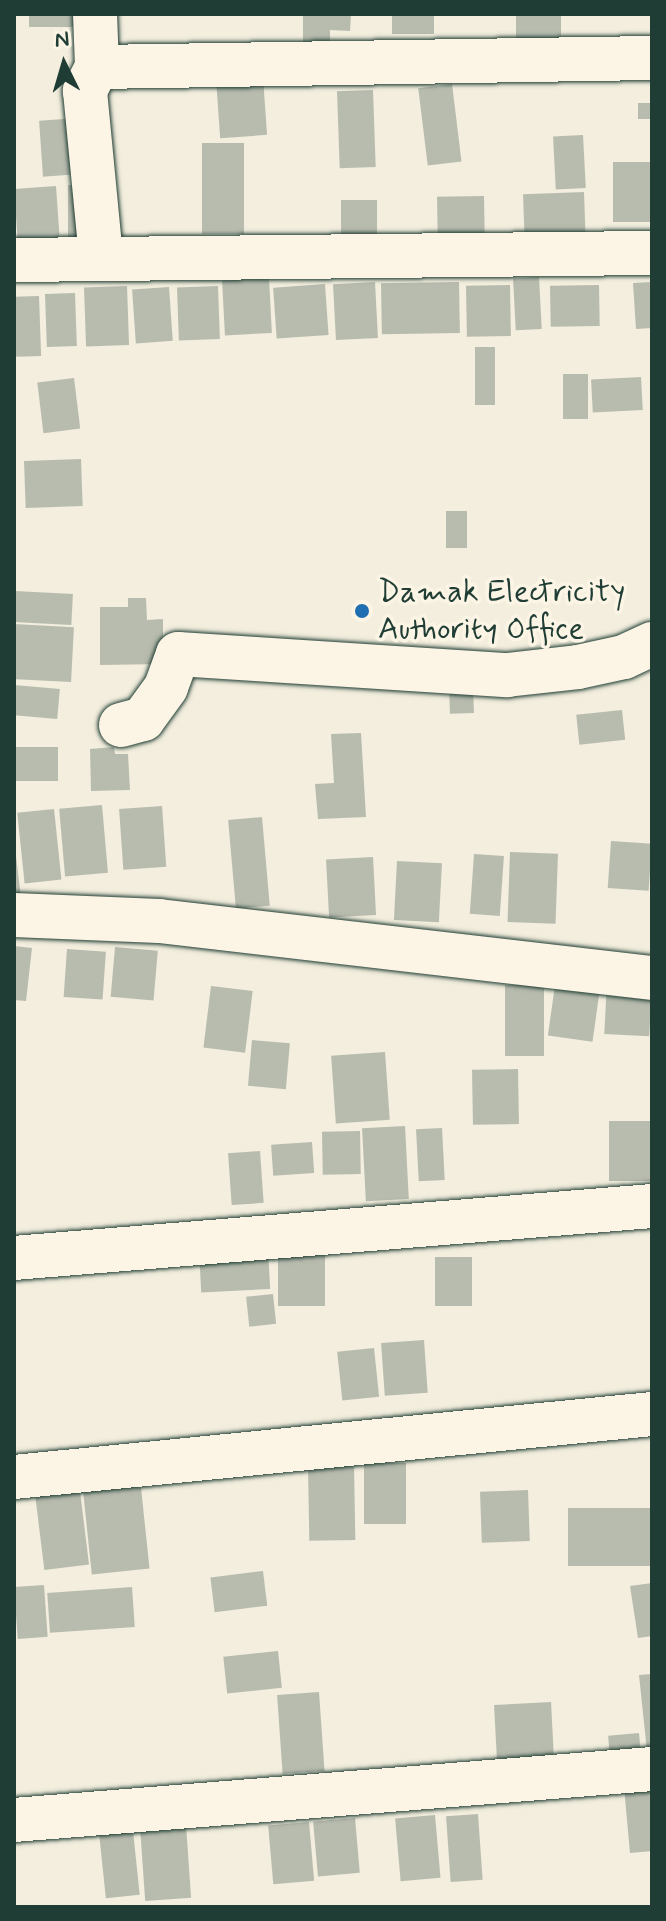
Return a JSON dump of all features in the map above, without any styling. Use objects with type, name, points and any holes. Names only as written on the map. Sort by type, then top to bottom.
[{"type":"street","points":[[95,14],[97,67],[85,91],[101,256]]},
{"type":"street","points":[[97,67],[652,58]]},
{"type":"street","points":[[14,260],[101,256],[652,253]]},
{"type":"street","points":[[121,725],[143,719],[166,687],[178,654],[529,674],[624,657],[652,644]]},
{"type":"street","points":[[14,915],[159,921],[652,978]]},
{"type":"street","points":[[14,1258],[652,1206]]},
{"type":"street","points":[[14,1477],[652,1414]]},
{"type":"street","points":[[14,1820],[652,1769]]},
{"type":"building","points":[[29,14],[83,14],[83,27],[29,27]]},
{"type":"building","points":[[303,14],[351,14],[350,31],[330,30],[330,50],[303,50]]},
{"type":"building","points":[[392,14],[434,14],[434,34],[392,34]]},
{"type":"building","points":[[516,14],[561,14],[561,56],[516,56]]},
{"type":"building","points":[[263,77],[267,135],[220,138],[216,80]]},
{"type":"building","points":[[452,84],[462,161],[428,166],[418,88]]},
{"type":"building","points":[[373,90],[376,167],[340,168],[337,91]]},
{"type":"building","points":[[638,103],[652,103],[652,119],[638,119]]},
{"type":"building","points":[[79,118],[83,174],[43,177],[39,121]]},
{"type":"building","points":[[583,135],[586,188],[556,189],[553,137]]},
{"type":"building","points":[[202,143],[244,143],[244,234],[202,234]]},
{"type":"building","points":[[613,162],[652,162],[652,222],[613,222]]},
{"type":"building","points":[[68,185],[92,189],[97,249],[68,250]]},
{"type":"building","points":[[56,186],[61,253],[19,256],[14,189]]},
{"type":"building","points":[[584,192],[586,238],[525,240],[523,194]]},
{"type":"building","points":[[484,196],[485,246],[438,247],[437,197]]},
{"type":"building","points":[[341,200],[377,200],[377,246],[341,246]]},
{"type":"building","points":[[539,277],[542,329],[516,330],[513,278]]},
{"type":"building","points":[[269,278],[272,333],[225,335],[222,280]]},
{"type":"building","points":[[375,282],[378,338],[336,340],[333,284]]},
{"type":"building","points":[[459,282],[460,333],[382,334],[381,283]]},
{"type":"building","points":[[652,282],[652,328],[636,329],[633,283]]},
{"type":"building","points":[[325,284],[329,335],[277,339],[273,288]]},
{"type":"building","points":[[510,285],[511,336],[467,337],[466,286]]},
{"type":"building","points":[[599,285],[600,326],[551,327],[550,286]]},
{"type":"building","points":[[127,286],[129,345],[86,346],[84,288]]},
{"type":"building","points":[[218,286],[220,339],[179,340],[177,287]]},
{"type":"building","points":[[169,287],[173,341],[136,343],[132,290]]},
{"type":"building","points":[[75,293],[77,346],[47,347],[45,294]]},
{"type":"building","points":[[39,296],[41,356],[16,357],[14,297]]},
{"type":"building","points":[[475,347],[495,347],[495,405],[475,405]]},
{"type":"building","points":[[563,374],[588,374],[588,419],[563,419]]},
{"type":"building","points":[[641,377],[643,410],[593,413],[591,380]]},
{"type":"building","points":[[74,378],[80,429],[43,433],[37,383]]},
{"type":"building","points":[[81,459],[83,506],[26,508],[24,461]]},
{"type":"building","points":[[446,511],[467,511],[467,548],[446,548]]},
{"type":"building","points":[[15,591],[73,594],[71,625],[14,622]]},
{"type":"building","points":[[128,598],[146,598],[147,620],[163,619],[163,664],[100,665],[100,607],[128,607]]},
{"type":"building","points":[[14,624],[74,627],[71,682],[14,679]]},
{"type":"building","points":[[14,685],[60,689],[57,719],[14,715]]},
{"type":"building","points":[[473,686],[474,713],[450,714],[449,687]]},
{"type":"building","points":[[622,710],[625,740],[579,745],[576,715]]},
{"type":"building","points":[[361,733],[366,817],[318,819],[315,784],[334,783],[331,734]]},
{"type":"building","points":[[14,747],[58,747],[58,781],[14,781]]},
{"type":"building","points":[[114,747],[115,754],[128,754],[130,790],[91,791],[90,749]]},
{"type":"building","points":[[102,805],[108,873],[65,876],[59,809]]},
{"type":"building","points":[[162,806],[166,867],[123,870],[119,809]]},
{"type":"building","points":[[54,809],[61,880],[25,883],[17,813]]},
{"type":"building","points":[[262,817],[270,906],[236,909],[228,820]]},
{"type":"building","points":[[14,839],[21,898],[14,899]]},
{"type":"building","points":[[611,841],[652,844],[649,891],[608,888]]},
{"type":"building","points":[[510,852],[558,854],[556,924],[508,922]]},
{"type":"building","points":[[474,854],[504,856],[500,916],[470,914]]},
{"type":"building","points":[[373,857],[376,915],[329,917],[326,859]]},
{"type":"building","points":[[397,861],[442,863],[439,922],[394,920]]},
{"type":"building","points":[[14,946],[32,948],[26,1001],[14,1000]]},
{"type":"building","points":[[115,947],[158,951],[153,1001],[111,997]]},
{"type":"building","points":[[67,949],[106,952],[103,1000],[64,997]]},
{"type":"building","points":[[607,982],[652,984],[649,1036],[604,1034]]},
{"type":"building","points":[[505,985],[544,985],[544,1056],[505,1056]]},
{"type":"building","points":[[555,985],[600,991],[592,1042],[548,1036]]},
{"type":"building","points":[[211,986],[253,991],[245,1053],[203,1048]]},
{"type":"building","points":[[252,1040],[290,1043],[286,1089],[248,1086]]},
{"type":"building","points":[[385,1052],[390,1120],[336,1124],[331,1056]]},
{"type":"building","points":[[518,1069],[519,1124],[473,1125],[472,1070]]},
{"type":"building","points":[[609,1121],[652,1121],[652,1181],[609,1181]]},
{"type":"building","points":[[405,1126],[409,1199],[366,1201],[362,1128]]},
{"type":"building","points":[[442,1128],[445,1180],[419,1181],[416,1129]]},
{"type":"building","points":[[360,1131],[361,1174],[323,1175],[322,1132]]},
{"type":"building","points":[[312,1142],[314,1173],[273,1176],[271,1145]]},
{"type":"building","points":[[260,1151],[264,1203],[232,1205],[228,1153]]},
{"type":"building","points":[[268,1248],[270,1289],[201,1293],[199,1252]]},
{"type":"building","points":[[278,1248],[325,1248],[325,1306],[278,1306]]},
{"type":"building","points":[[435,1257],[472,1257],[472,1306],[435,1306]]},
{"type":"building","points":[[273,1294],[276,1324],[249,1327],[246,1297]]},
{"type":"building","points":[[424,1340],[428,1393],[385,1396],[381,1343]]},
{"type":"building","points":[[374,1348],[379,1397],[342,1401],[337,1352]]},
{"type":"building","points":[[364,1463],[406,1463],[406,1524],[364,1524]]},
{"type":"building","points":[[354,1465],[355,1540],[309,1541],[308,1466]]},
{"type":"building","points":[[140,1478],[150,1569],[92,1575],[82,1484]]},
{"type":"building","points":[[528,1490],[530,1541],[482,1543],[480,1492]]},
{"type":"building","points":[[80,1491],[89,1564],[44,1570],[35,1496]]},
{"type":"building","points":[[568,1508],[652,1508],[652,1566],[568,1566]]},
{"type":"building","points":[[263,1571],[267,1606],[215,1612],[210,1577]]},
{"type":"building","points":[[652,1583],[652,1636],[638,1638],[630,1586]]},
{"type":"building","points":[[44,1585],[48,1637],[18,1639],[14,1587]]},
{"type":"building","points":[[132,1587],[135,1627],[50,1633],[47,1593]]},
{"type":"building","points":[[278,1651],[282,1688],[227,1694],[223,1657]]},
{"type":"building","points":[[652,1674],[652,1750],[647,1751],[639,1675]]},
{"type":"building","points":[[319,1692],[325,1771],[283,1774],[277,1695]]},
{"type":"building","points":[[551,1702],[554,1763],[497,1766],[494,1705]]},
{"type":"building","points":[[639,1733],[641,1754],[610,1757],[608,1736]]},
{"type":"building","points":[[652,1785],[652,1851],[630,1853],[624,1787]]},
{"type":"building","points":[[478,1814],[483,1880],[451,1882],[446,1816]]},
{"type":"building","points":[[435,1815],[440,1878],[401,1881],[395,1818]]},
{"type":"building","points":[[355,1818],[360,1873],[318,1876],[313,1822]]},
{"type":"building","points":[[309,1822],[314,1881],[273,1884],[268,1826]]},
{"type":"building","points":[[186,1825],[191,1898],[145,1901],[140,1828]]},
{"type":"building","points":[[133,1831],[140,1895],[106,1898],[99,1835]]},
{"type":"place","name":"Damak Electricity Authority Office","points":[[362,611]]}]
